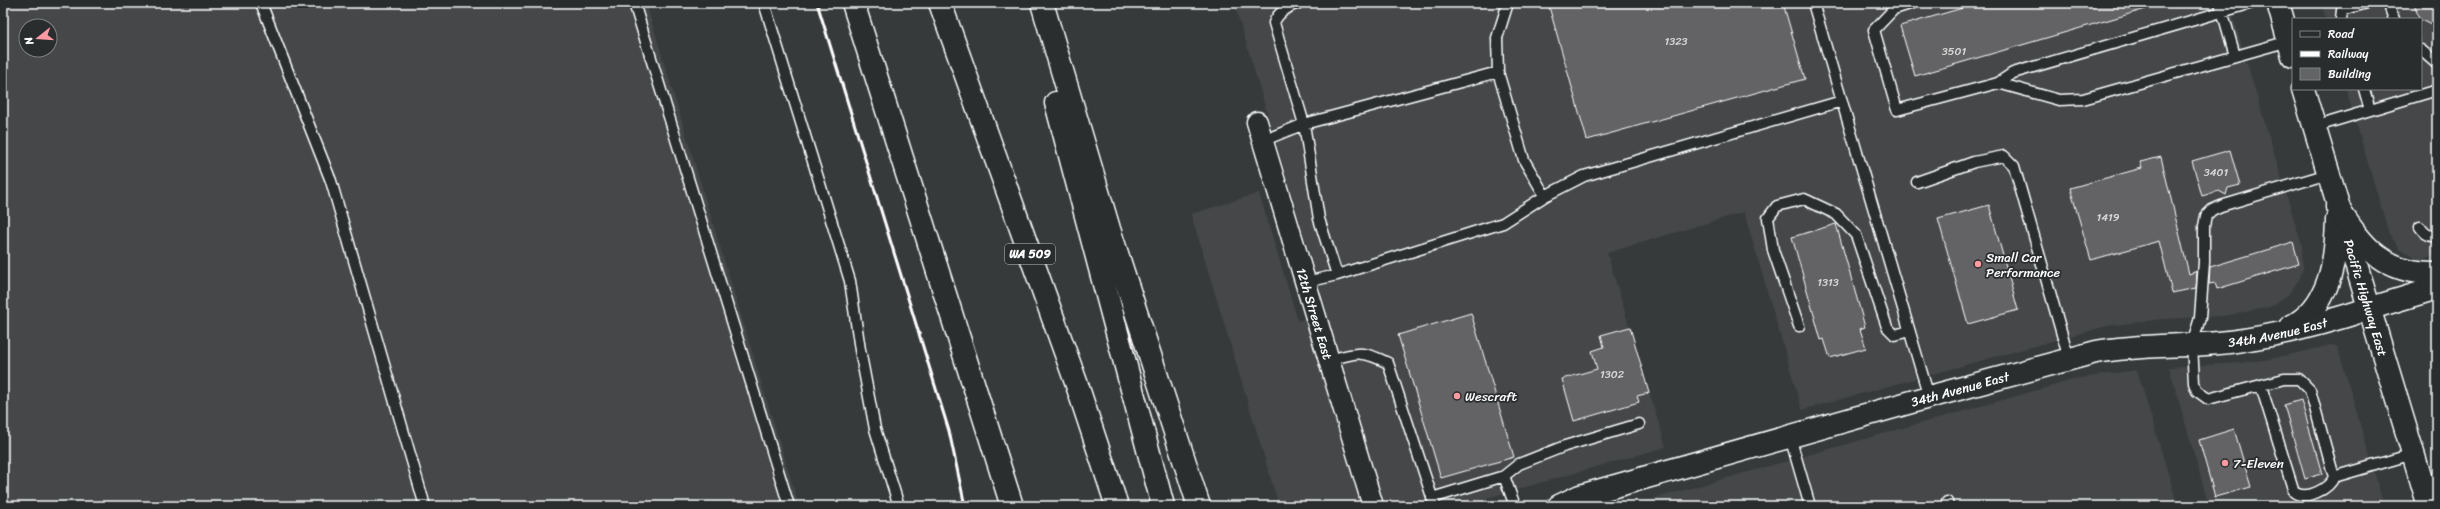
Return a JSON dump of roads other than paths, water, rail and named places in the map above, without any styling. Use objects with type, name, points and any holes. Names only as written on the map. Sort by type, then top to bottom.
[{"type":"main road","points":[[853,3],[1012,506]]},
{"type":"main road","name":"WA 509","points":[[940,3],[1075,377],[1117,506]]},
{"type":"main road","points":[[1031,3],[1110,314],[1163,506]]},
{"type":"main road","points":[[1042,3],[1109,229],[1199,506]]},
{"type":"main road","points":[[2278,3],[2291,48]]},
{"type":"main road","name":"Pacific Highway East","points":[[2303,90],[2368,310],[2429,506]]},
{"type":"main road","points":[[2337,207],[2356,236],[2377,258],[2398,269],[2422,273],[2437,273]]},
{"type":"main road","points":[[2276,334],[2301,322],[2313,310],[2326,289],[2336,239],[2337,207]]},
{"type":"main road","name":"34th Avenue East","points":[[1559,506],[1580,496],[2069,359],[2124,347],[2228,342],[2276,334],[2368,310],[2437,288]]},
{"type":"street","name":"12th Street East","points":[[1259,131],[1330,360],[1373,506]]},
{"type":"lane","points":[[261,3],[331,181],[425,506]]},
{"type":"lane","points":[[634,3],[789,506]]},
{"type":"lane","points":[[764,3],[850,281],[860,350],[875,429],[899,506]]},
{"type":"lane","points":[[1299,3],[1292,5],[1276,17],[1274,23],[1304,124],[1319,219],[1337,274]]},
{"type":"lane","points":[[1508,3],[1497,38],[1498,72],[1524,160],[1545,196]]},
{"type":"lane","points":[[1813,3],[1929,397]]},
{"type":"lane","points":[[1913,3],[1894,9],[1874,30],[1897,110],[1998,83],[2013,73],[2221,7],[2252,3]]},
{"type":"lane","points":[[2388,3],[2394,18]]},
{"type":"lane","points":[[2341,18],[2342,10],[2361,4]]},
{"type":"lane","points":[[2221,7],[2236,56]]},
{"type":"lane","points":[[1998,83],[2059,100],[2083,99],[2236,56],[2291,48]]},
{"type":"lane","points":[[2422,51],[2437,64]]},
{"type":"lane","points":[[1259,131],[1304,124],[1498,72]]},
{"type":"lane","points":[[2364,90],[2370,110]]},
{"type":"lane","points":[[2314,127],[2437,90]]},
{"type":"lane","points":[[1306,282],[1337,274],[1503,223],[1545,196],[1584,176],[1842,101]]},
{"type":"lane","points":[[1917,182],[1974,162],[2004,156],[2014,166],[2069,359]]},
{"type":"lane","points":[[2328,174],[2221,206],[2212,210],[2206,216],[2200,318],[2192,344],[2194,383],[2201,396],[2216,398],[2293,378],[2306,384],[2310,390],[2334,477]]},
{"type":"lane","points":[[1799,326],[1773,250],[1768,218],[1777,206],[1804,199],[1836,214],[1856,235],[1887,327],[1894,336],[1909,331]]},
{"type":"lane","points":[[2420,227],[2424,234],[2433,236],[2437,235]]},
{"type":"lane","points":[[1330,360],[1357,352],[1370,354],[1388,363],[1434,502],[1504,476],[1519,464],[1544,454],[1640,424]]},
{"type":"lane","points":[[2261,386],[2294,492],[2302,495],[2324,489],[2334,477],[2413,454]]},
{"type":"lane","points":[[1790,438],[1810,506]]},
{"type":"lane","points":[[1504,476],[1515,506]]},
{"type":"railway","points":[[817,3],[949,431],[965,506]]},
{"type":"place","name":"Small Car Performance","points":[[1978,264]]},
{"type":"place","name":"Wescraft","points":[[1457,396]]},
{"type":"place","name":"7-Eleven","points":[[2225,463]]}]
